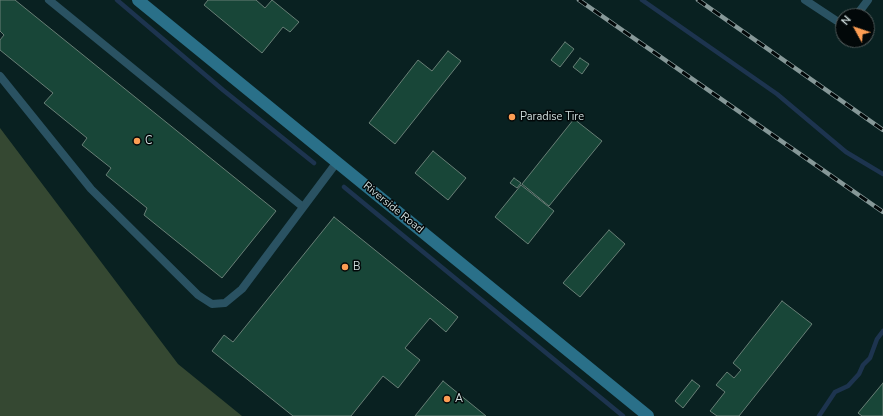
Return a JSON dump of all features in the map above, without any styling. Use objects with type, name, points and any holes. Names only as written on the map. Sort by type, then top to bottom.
[{"type":"street","name":"Riverside Road","points":[[138,0],[648,416]]},
{"type":"lane","points":[[49,0],[303,207]]},
{"type":"lane","points":[[805,0],[835,20]]},
{"type":"lane","points":[[0,76],[91,189],[198,295],[212,304],[225,303],[242,289],[336,162]]},
{"type":"green space","points":[[0,128],[178,364],[242,416],[0,416]]},
{"type":"building","name":"C","points":[[0,0],[15,0],[276,211],[222,278],[144,215],[147,208],[106,175],[111,168],[82,145],[87,138],[44,103],[53,93],[0,50],[0,40],[4,35],[0,31]]},
{"type":"building","points":[[208,0],[256,0],[265,8],[272,0],[299,22],[290,32],[283,27],[262,53],[204,5]]},
{"type":"building","points":[[565,42],[574,49],[560,67],[551,60]]},
{"type":"building","points":[[448,51],[461,61],[395,144],[369,123],[418,60],[432,71]]},
{"type":"building","points":[[580,58],[589,64],[582,74],[573,67]]},
{"type":"building","points":[[574,119],[602,141],[549,206],[522,184]]},
{"type":"building","points":[[433,151],[466,178],[448,200],[415,173]]},
{"type":"building","points":[[514,178],[521,183],[517,188],[510,183]]},
{"type":"building","points":[[521,185],[554,211],[528,244],[495,217]]},
{"type":"building","name":"B","points":[[334,217],[458,317],[446,332],[430,318],[405,348],[420,360],[398,388],[383,376],[351,416],[293,416],[212,351],[224,335],[233,342]]},
{"type":"building","points":[[609,230],[625,244],[580,297],[563,283]]},
{"type":"building","points":[[782,301],[812,324],[739,416],[717,416],[710,411],[725,392],[716,385],[727,372],[734,378],[741,370],[733,363]]},
{"type":"building","points":[[692,380],[700,386],[683,408],[675,401]]},
{"type":"building","name":"A","points":[[443,381],[486,416],[415,416]]},
{"type":"building","points":[[883,383],[883,416],[862,416],[858,413]]},
{"type":"waterway","points":[[117,0],[223,90],[314,163]]},
{"type":"waterway","points":[[642,0],[777,94],[846,152],[883,174]]},
{"type":"waterway","points":[[344,187],[623,416]]},
{"type":"waterway","points":[[819,416],[835,392],[848,386],[859,374],[863,365],[870,358],[877,339],[883,331]]},
{"type":"railway","points":[[579,0],[883,212]]},
{"type":"railway","points":[[698,0],[883,130]]},
{"type":"place","name":"Paradise Tire","points":[[512,117]]},
{"type":"place","name":"C","points":[[137,141]]},
{"type":"place","name":"B","points":[[345,267]]},
{"type":"place","name":"A","points":[[447,399]]}]
